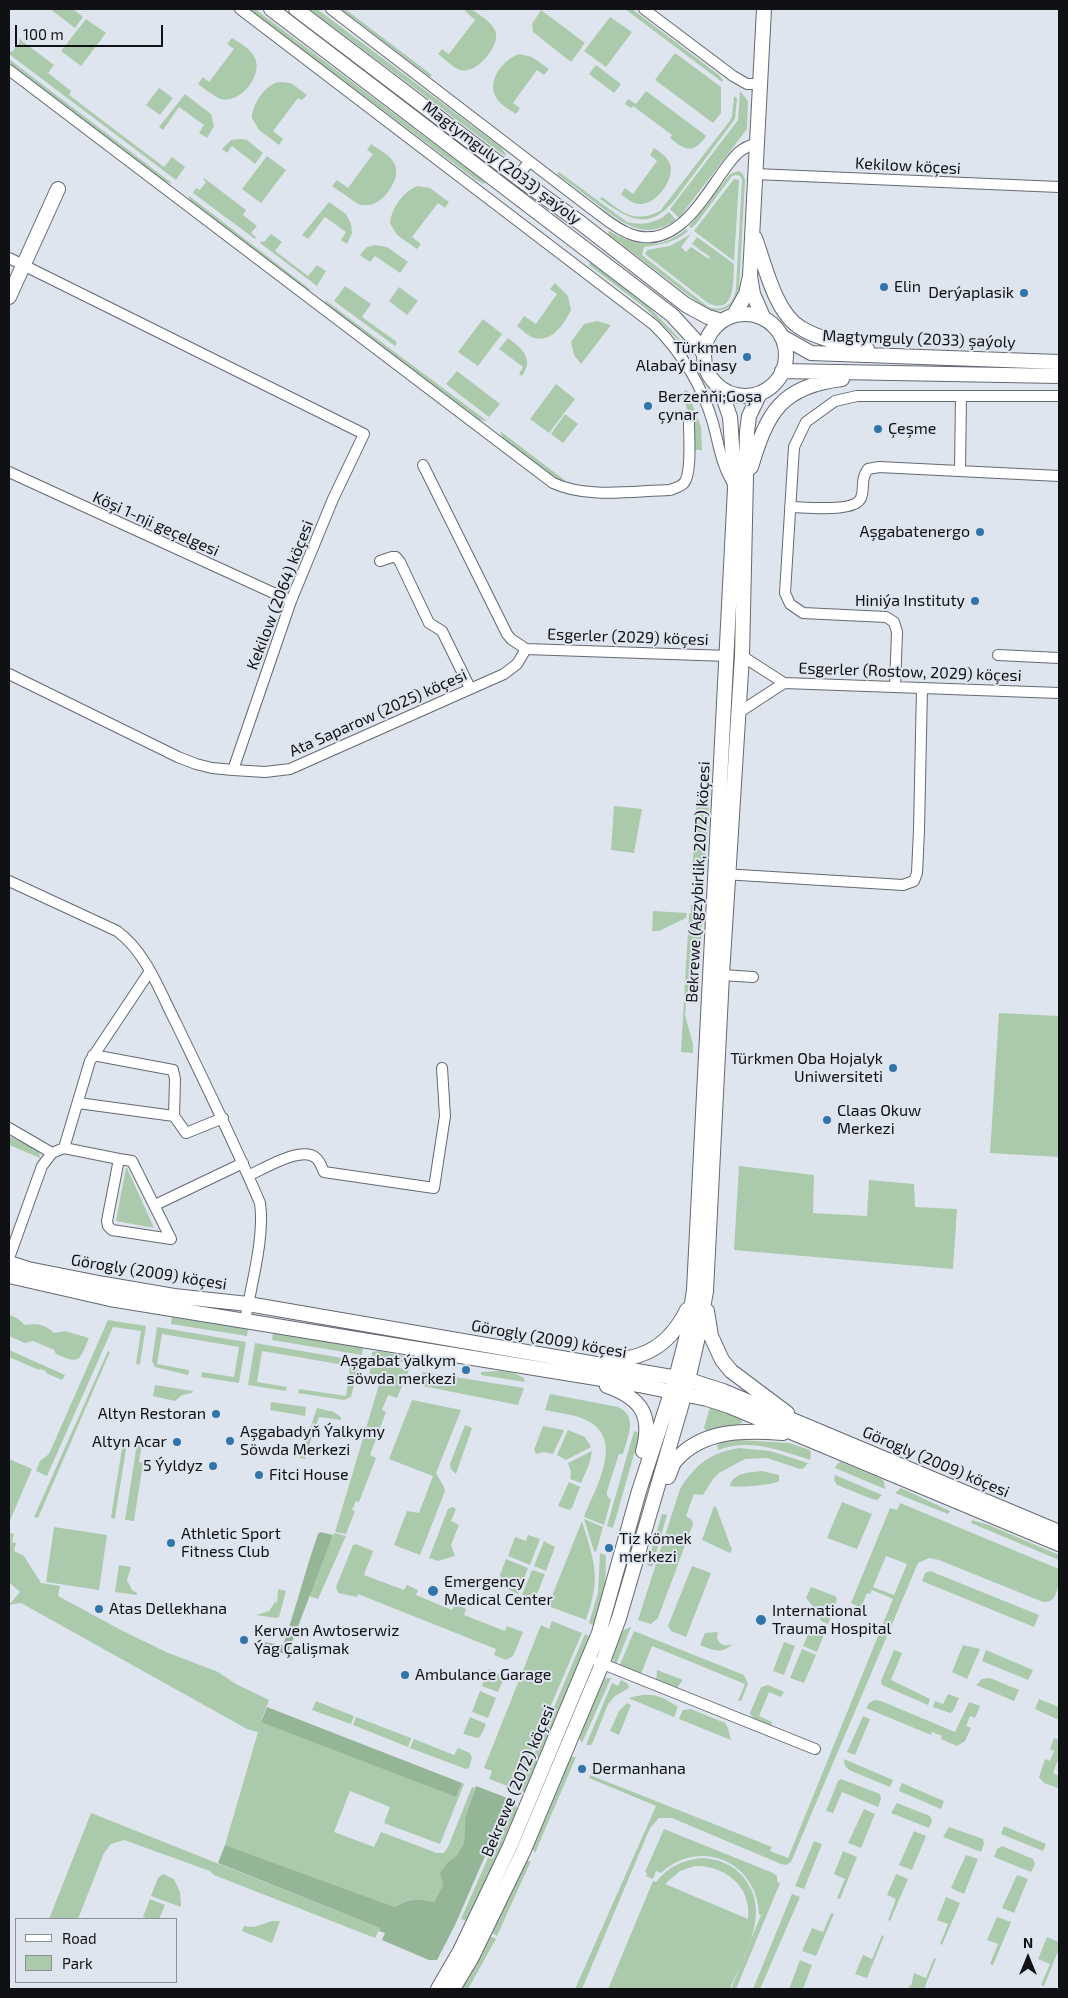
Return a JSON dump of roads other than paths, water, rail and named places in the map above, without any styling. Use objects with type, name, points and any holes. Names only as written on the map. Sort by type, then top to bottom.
[{"type":"main road","name":"Magtymguly (2033) şaýoly","points":[[271,9],[512,183],[582,224],[686,305],[708,317],[728,318]]},
{"type":"main road","name":"Magtymguly (2033) şaýoly","points":[[296,9],[512,183],[572,238],[672,315],[689,333],[704,354]]},
{"type":"main road","points":[[728,318],[749,314],[764,319],[774,326],[781,336],[786,354],[782,372],[773,384],[760,393],[742,396],[720,388],[706,370],[704,354],[709,335],[728,318],[746,294],[750,276],[764,9]]},
{"type":"main road","points":[[9,298],[58,189]]},
{"type":"main road","points":[[752,231],[777,299],[786,315],[801,328],[808,331],[890,356]]},
{"type":"main road","points":[[750,276],[753,294],[764,319]]},
{"type":"main road","name":"Magtymguly (2033) şaýoly","points":[[781,336],[812,353],[1059,362]]},
{"type":"main road","name":"Magtymguly (2033) şaýoly","points":[[782,372],[1059,376]]},
{"type":"main road","points":[[741,488],[764,427],[776,408],[789,396],[828,380],[890,373]]},
{"type":"main road","name":"Bekrewe (Agzybirlik, 2072) köçesi","points":[[720,388],[730,417],[741,488]]},
{"type":"main road","name":"Bekrewe (Agzybirlik, 2072) köçesi","points":[[700,1290],[722,974],[722,874],[735,656],[741,488],[749,416],[760,393]]},
{"type":"main road","name":"Bekrewe (Agzybirlik, 2072) köçesi","points":[[680,1386],[702,1316],[700,1290],[705,1057],[738,713],[735,656]]},
{"type":"main road","name":"Görogly (2009) köçesi","points":[[9,1263],[28,1269],[104,1284],[174,1296],[248,1304],[579,1369]]},
{"type":"main road","name":"Görogly (2009) köçesi","points":[[9,1276],[110,1299],[245,1321],[723,1391],[798,1429],[1059,1544]]},
{"type":"main road","points":[[579,1369],[640,1355],[656,1348],[678,1328],[688,1307],[700,1290]]},
{"type":"main road","points":[[700,1290],[710,1329],[722,1360],[731,1371],[760,1391],[798,1429]]},
{"type":"main road","points":[[579,1369],[621,1391],[641,1408],[648,1431],[639,1467],[639,1491]]},
{"type":"main road","name":"Bekrewe (2072) köçesi","points":[[453,1989],[472,1956],[523,1852],[596,1661],[639,1491],[680,1386]]},
{"type":"main road","name":"Bekrewe (2072) köçesi","points":[[438,1989],[460,1950],[596,1661],[619,1618],[654,1499],[680,1386]]},
{"type":"main road","points":[[654,1499],[677,1459],[707,1439],[734,1431],[798,1429]]},
{"type":"main road","name":"Görogly (2009) köçesi","points":[[798,1429],[1059,1532]]},
{"type":"street","points":[[240,9],[640,312],[676,348],[696,379],[720,449],[724,470],[741,488]]},
{"type":"street","points":[[331,9],[592,210],[629,234],[644,237],[664,235],[679,226],[692,214],[741,149],[756,144]]},
{"type":"street","points":[[644,9],[733,76],[747,84],[760,84]]},
{"type":"street","points":[[9,70],[554,483],[565,488],[595,492],[670,490],[677,488],[683,484],[688,474],[689,422]]},
{"type":"street","points":[[496,204],[529,162]]},
{"type":"street","name":"Kekilow köçesi","points":[[755,174],[1059,187]]},
{"type":"street","points":[[582,224],[592,210]]},
{"type":"street","points":[[562,253],[572,238]]},
{"type":"street","points":[[9,258],[24,265]]},
{"type":"street","name":"Kekilow (2064) köçesi","points":[[24,265],[364,434],[333,499],[291,601],[233,770]]},
{"type":"street","points":[[895,687],[897,632],[894,622],[886,617],[803,613],[790,604],[785,593],[794,447],[806,422],[835,401],[857,396],[1059,396]]},
{"type":"street","points":[[960,471],[962,396]]},
{"type":"street","points":[[422,465],[507,634],[511,639],[526,648]]},
{"type":"street","points":[[790,507],[848,508],[861,498],[863,476],[868,469],[879,467],[1059,476]]},
{"type":"street","name":"Köşi 1-nji geçelgesi","points":[[9,472],[291,601]]},
{"type":"street","points":[[380,561],[392,556],[396,557],[400,562],[429,623],[442,631],[470,688]]},
{"type":"street","name":"Esgerler (2029) köçesi","points":[[526,648],[735,656]]},
{"type":"street","name":"Ata Saparow (2025) köçesi","points":[[9,674],[178,757],[212,768],[265,772],[290,769],[504,674],[517,664],[526,648]]},
{"type":"street","points":[[998,655],[1059,658]]},
{"type":"street","points":[[735,656],[784,683]]},
{"type":"street","name":"Esgerler (Rostow, 2029) köçesi","points":[[738,713],[784,683],[1059,693]]},
{"type":"street","points":[[722,874],[903,885],[914,881],[917,873],[919,830],[922,688]]},
{"type":"street","points":[[9,881],[118,931],[130,940],[150,971],[223,1118],[260,1203],[262,1217],[245,1321]]},
{"type":"street","points":[[64,1148],[86,1069],[150,971]]},
{"type":"street","points":[[722,974],[754,977]]},
{"type":"street","points":[[94,1055],[173,1070],[175,1079],[174,1116],[186,1133],[223,1118]]},
{"type":"street","points":[[248,1176],[292,1155],[310,1154],[317,1158],[324,1172],[434,1188],[445,1116],[442,1068]]},
{"type":"street","points":[[78,1103],[174,1116]]},
{"type":"street","points":[[9,1128],[52,1153]]},
{"type":"street","points":[[9,1258],[42,1166],[52,1153],[64,1148],[132,1161],[172,1239],[112,1230],[108,1226],[107,1221],[118,1159]]},
{"type":"street","points":[[155,1205],[243,1164]]},
{"type":"street","points":[[596,1661],[815,1749]]},
{"type":"place","name":"Elin","points":[[884,287]]},
{"type":"place","name":"Derýaplasik","points":[[1024,293]]},
{"type":"place","name":"Türkmen Alabaý binasy","points":[[747,357]]},
{"type":"place","name":"Berzeňňi;Goşa çynar","points":[[648,406]]},
{"type":"place","name":"Çeşme","points":[[878,429]]},
{"type":"place","name":"Aşgabatenergo","points":[[980,532]]},
{"type":"place","name":"Hiniýa Instituty","points":[[975,601]]},
{"type":"place","name":"Türkmen Oba Hojalyk Uniwersiteti","points":[[893,1068]]},
{"type":"place","name":"Claas Okuw Merkezi","points":[[827,1120]]},
{"type":"place","name":"Aşgabat ýalkym söwda merkezi","points":[[466,1370]]},
{"type":"place","name":"Altyn Restoran","points":[[216,1414]]},
{"type":"place","name":"Aşgabadyň Ýalkymy Söwda Merkezi","points":[[230,1441]]},
{"type":"place","name":"Altyn Acar","points":[[177,1442]]},
{"type":"place","name":"5 Ýyldyz","points":[[213,1466]]},
{"type":"place","name":"Fitci House","points":[[259,1475]]},
{"type":"place","name":"Athletic Sport Fitness Club","points":[[171,1543]]},
{"type":"place","name":"Tiz kömek merkezi","points":[[609,1548]]},
{"type":"place","name":"Emergency Medical Center","points":[[433,1591]]},
{"type":"place","name":"Atas Dellekhana","points":[[99,1609]]},
{"type":"place","name":"International Trauma Hospital","points":[[761,1620]]},
{"type":"place","name":"Kerwen Awtoserwiz Ýag Çalişmak","points":[[244,1640]]},
{"type":"place","name":"Ambulance Garage","points":[[405,1675]]},
{"type":"place","name":"Dermanhana","points":[[582,1769]]}]
